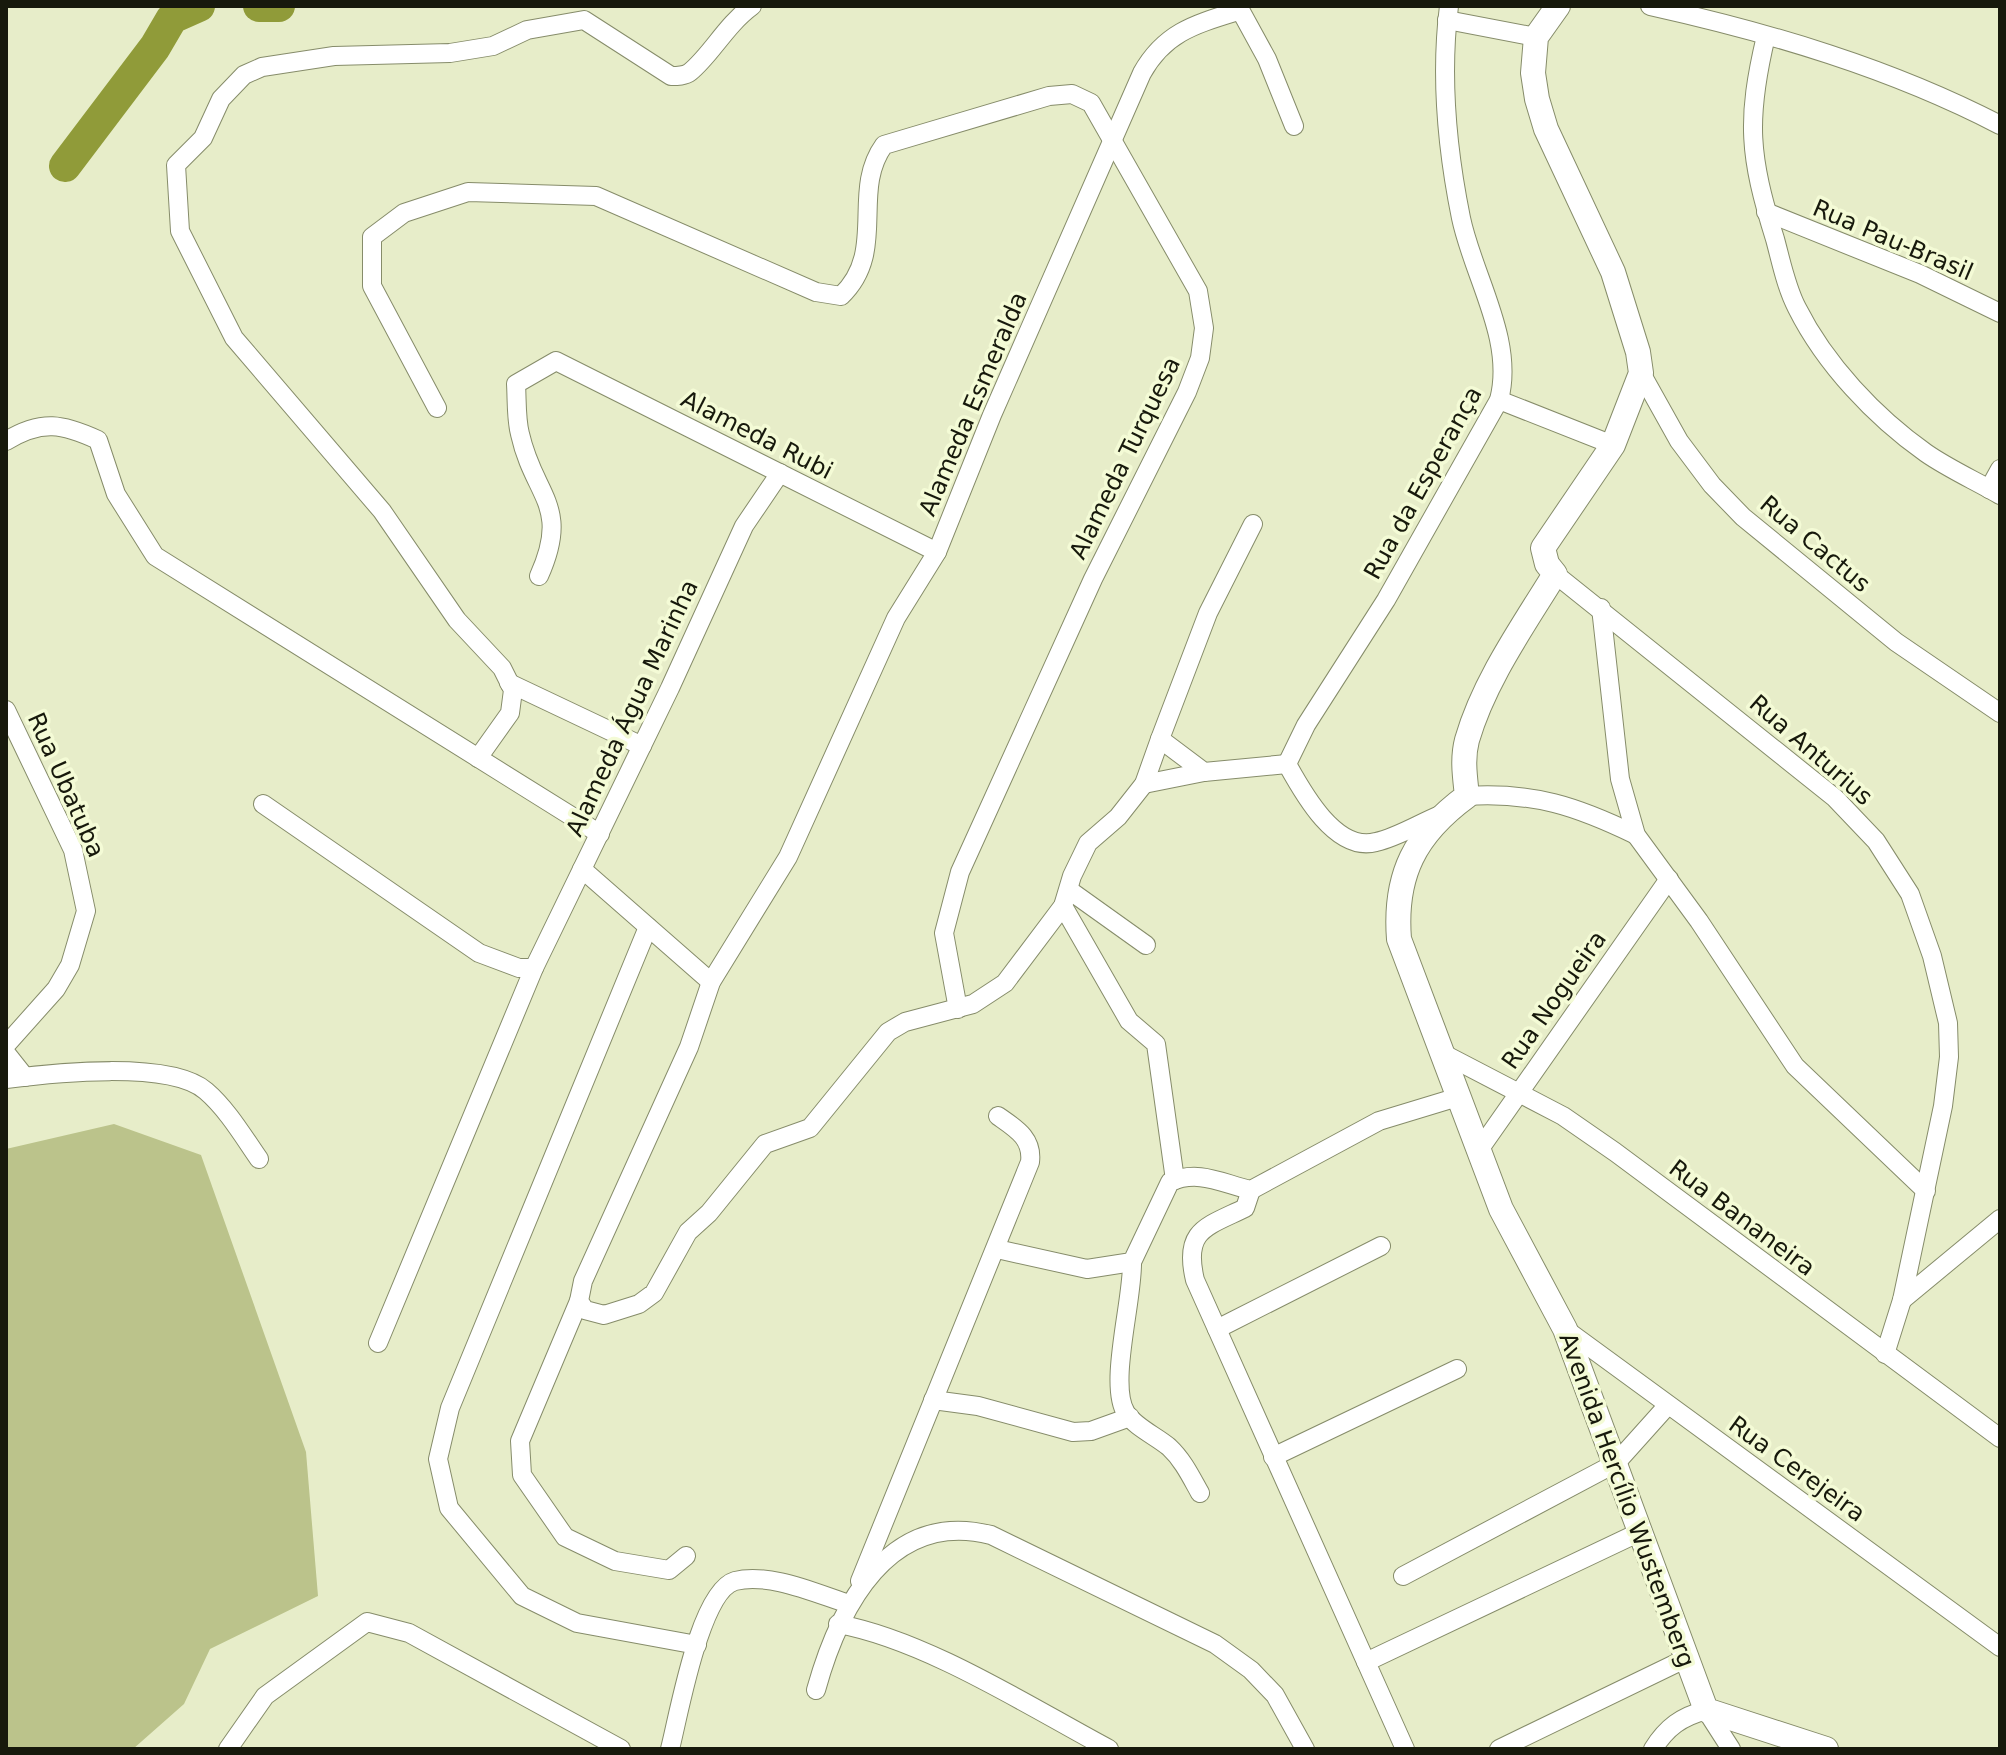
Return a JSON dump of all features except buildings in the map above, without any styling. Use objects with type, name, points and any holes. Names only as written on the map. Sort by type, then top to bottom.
[{"type":"street","points":[[478,758],[510,713],[513,690],[502,668],[457,620],[382,511],[234,338],[180,231],[176,165],[203,138],[221,99],[244,75],[262,67],[334,56],[450,53],[493,46],[527,30],[584,20],[671,76],[682,75],[690,72],[720,35],[752,6]]},
{"type":"street","points":[[1558,6],[1536,37],[1533,73],[1537,99],[1546,129],[1613,272],[1632,328],[1641,373],[1613,445],[1547,540],[1544,556],[1555,574],[1506,655],[1475,719],[1464,763],[1467,796],[1530,796],[1582,809],[1636,835]]},
{"type":"street","points":[[1650,6],[1766,36],[1894,77],[2000,125]]},
{"type":"street","points":[[1238,8],[1267,59],[1294,126]]},
{"type":"street","name":"Alameda Esmeralda","points":[[686,1556],[669,1570],[615,1561],[565,1537],[522,1475],[520,1441],[579,1301],[583,1281],[689,1047],[711,982],[788,857],[896,618],[937,552],[992,415],[1142,73],[1160,46],[1193,26],[1238,8]]},
{"type":"street","points":[[1448,13],[1536,37]]},
{"type":"street","name":"Rua da Esperança","points":[[1287,764],[1306,725],[1386,600],[1499,400],[1503,358],[1461,221],[1448,139],[1445,115],[1448,13]]},
{"type":"street","points":[[1766,36],[1754,88],[1750,133],[1766,212],[1795,306],[1816,342],[1892,425],[1926,453],[1995,492],[2000,469]]},
{"type":"street","name":"Alameda Turquesa","points":[[437,408],[372,286],[372,237],[404,213],[468,192],[596,196],[816,292],[841,296],[858,280],[865,258],[870,177],[873,160],[884,145],[966,118],[1049,96],[1072,94],[1091,103],[1192,278],[1201,303],[1204,328],[1200,358],[1187,392],[1093,579],[960,872],[944,933],[958,1009]]},
{"type":"street","name":"Rua Pau-Brasil","points":[[1766,212],[1920,274],[2000,313]]},
{"type":"street","name":"Alameda Rubi","points":[[539,576],[548,556],[554,520],[520,435],[516,384],[556,361],[937,552]]},
{"type":"street","name":"Rua Cactus","points":[[1641,373],[1696,465],[1743,517],[1896,642],[2000,713]]},
{"type":"street","points":[[1499,400],[1613,445]]},
{"type":"street","points":[[13,437],[64,424],[98,440],[116,494],[155,556],[600,834]]},
{"type":"street","name":"Alameda Água Marinha","points":[[378,1343],[534,968],[744,526],[780,473]]},
{"type":"street","points":[[579,1301],[585,1310],[604,1315],[639,1304],[654,1293],[688,1232],[765,1144],[810,1128],[888,1032],[905,1022],[958,1009],[989,996],[1005,983],[1066,898],[1072,876],[1088,843],[1118,817],[1144,784],[1208,613],[1253,524]]},
{"type":"street","name":"Rua Anturius","points":[[1555,574],[1835,798],[1876,841],[1910,894],[1932,956],[1948,1023],[1949,1057],[1926,1191],[1902,1300],[1885,1354]]},
{"type":"street","points":[[1601,608],[1620,779],[1636,835],[1795,1066],[1926,1191]]},
{"type":"street","points":[[509,683],[642,746]]},
{"type":"street","name":"Rua Ubatuba","points":[[6,710],[73,850],[86,911],[81,939],[63,977],[6,1045]]},
{"type":"street","points":[[1160,739],[1204,772]]},
{"type":"street","points":[[1144,784],[1204,772],[1287,764],[1309,804],[1345,837],[1363,844],[1377,842],[1443,814]]},
{"type":"street","name":"Avenida Hercílio Wustemberg","points":[[1467,796],[1443,814],[1409,864],[1396,903],[1399,939],[1507,1221],[1565,1329],[1706,1710]]},
{"type":"street","points":[[263,804],[479,953],[519,968],[534,968]]},
{"type":"street","points":[[582,869],[711,982]]},
{"type":"street","name":"Rua Nogueira","points":[[1479,1150],[1669,879]]},
{"type":"street","points":[[1066,898],[1146,945]]},
{"type":"street","points":[[1066,898],[1129,1021],[1156,1044],[1175,1180]]},
{"type":"street","points":[[648,927],[450,1408],[438,1459],[449,1508],[522,1596],[577,1623],[697,1645]]},
{"type":"street","points":[[6,1053],[15,1078],[159,1072],[186,1079],[205,1090],[259,1159]]},
{"type":"street","name":"Rua Bananeira","points":[[1444,1054],[1519,1092],[1615,1152],[2000,1438]]},
{"type":"street","points":[[1405,1749],[1195,1280],[1192,1250],[1197,1235],[1209,1223],[1245,1208],[1251,1190],[1357,1131],[1458,1097]]},
{"type":"street","points":[[816,1690],[838,1624],[852,1599],[997,1249],[1031,1151],[1027,1139],[998,1116]]},
{"type":"street","points":[[1200,1493],[1181,1459],[1130,1417],[1120,1399],[1117,1377],[1130,1305],[1132,1262],[1161,1197],[1175,1180],[1202,1175],[1251,1190]]},
{"type":"street","points":[[1902,1300],[2000,1219]]},
{"type":"street","points":[[1217,1329],[1381,1246]]},
{"type":"street","points":[[997,1249],[1087,1269],[1132,1262]]},
{"type":"street","name":"Rua Cerejeira","points":[[1565,1329],[2000,1647]]},
{"type":"street","points":[[1273,1457],[1457,1369]]},
{"type":"street","points":[[933,1400],[978,1406],[1073,1432],[1091,1431],[1130,1417]]},
{"type":"street","points":[[1403,1576],[1616,1463],[1668,1405]]},
{"type":"street","points":[[852,1599],[877,1568],[919,1538],[948,1528],[991,1535],[1223,1649],[1251,1670],[1275,1695],[1305,1749]]},
{"type":"street","points":[[1366,1662],[1642,1531]]},
{"type":"street","points":[[670,1749],[708,1610],[725,1585],[739,1580],[769,1582],[852,1599]]},
{"type":"street","points":[[228,1749],[265,1696],[367,1622],[409,1633],[621,1749]]},
{"type":"street","points":[[838,1624],[883,1635],[969,1675],[1109,1749]]},
{"type":"street","points":[[1499,1749],[1685,1659]]},
{"type":"street","points":[[1706,1710],[1731,1749]]},
{"type":"street","points":[[1653,1749],[1669,1728],[1683,1717],[1706,1710],[1826,1749]]},
{"type":"green space","points":[[114,1124],[201,1155],[306,1452],[318,1596],[210,1649],[184,1704],[133,1749],[6,1749],[6,1149]]},
{"type":"waterway","points":[[65,166],[155,47],[172,18],[199,6]]},
{"type":"waterway","points":[[259,6],[279,6]]}]
